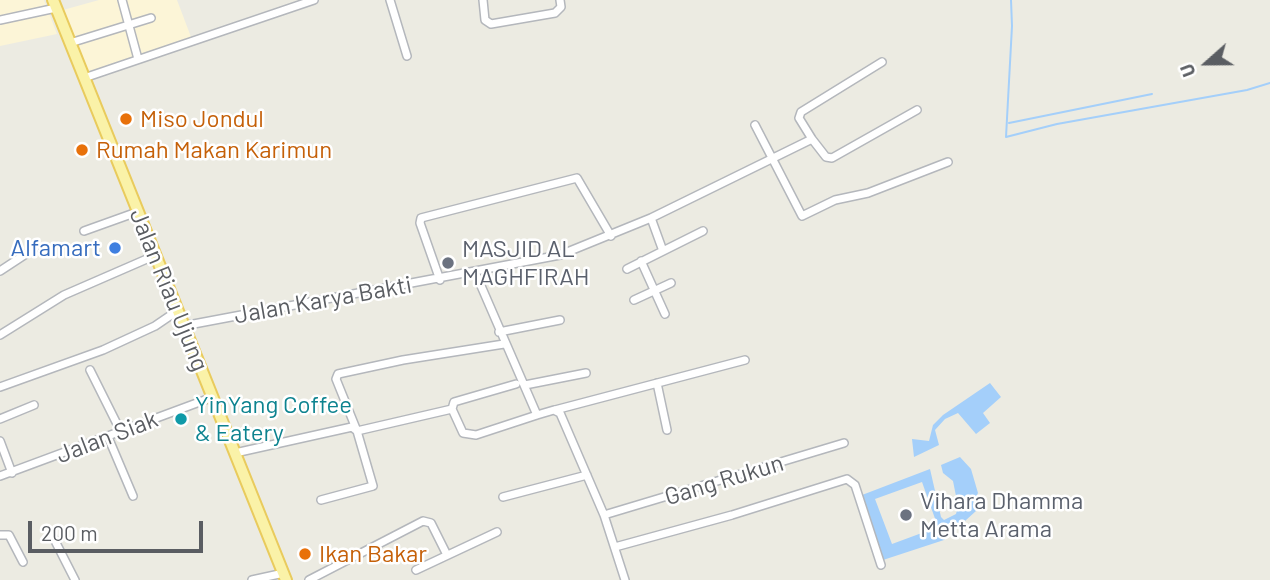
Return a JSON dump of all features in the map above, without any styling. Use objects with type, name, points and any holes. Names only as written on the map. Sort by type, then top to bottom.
[{"type":"main road","name":"Jalan Riau Ujung","points":[[54,4],[285,577]]},
{"type":"street","points":[[122,0],[131,25],[138,60]]},
{"type":"street","points":[[287,0],[290,9]]},
{"type":"street","points":[[83,78],[314,0]]},
{"type":"street","points":[[390,0],[407,56]]},
{"type":"street","points":[[483,0],[485,20],[491,24],[555,13],[561,7],[560,0]]},
{"type":"street","points":[[0,20],[54,4]]},
{"type":"street","points":[[70,43],[151,18]]},
{"type":"street","points":[[882,62],[801,112],[799,118],[812,139],[826,158],[832,158],[917,110]]},
{"type":"street","points":[[755,125],[802,216],[835,200],[868,193],[948,162]]},
{"type":"street","name":"Jalan Karya Bakti","points":[[183,326],[440,280],[561,255],[652,218],[812,139]]},
{"type":"street","points":[[440,280],[420,223],[421,218],[577,178],[611,236]]},
{"type":"street","points":[[84,231],[138,212]]},
{"type":"street","points":[[652,218],[663,251]]},
{"type":"street","points":[[627,268],[703,231]]},
{"type":"street","points":[[0,271],[35,248]]},
{"type":"street","points":[[0,335],[64,295],[156,255]]},
{"type":"street","points":[[641,261],[665,314]]},
{"type":"street","points":[[475,272],[537,415]]},
{"type":"street","points":[[634,300],[671,283]]},
{"type":"street","points":[[0,387],[103,350],[155,326],[177,311]]},
{"type":"street","points":[[499,332],[561,320]]},
{"type":"street","points":[[321,500],[373,486],[357,431],[336,379],[338,374],[504,344]]},
{"type":"street","points":[[451,407],[464,433],[471,436],[537,415],[745,360]]},
{"type":"street","points":[[89,370],[121,432]]},
{"type":"street","points":[[526,385],[586,373]]},
{"type":"street","points":[[657,383],[667,430]]},
{"type":"street","points":[[235,453],[349,427],[357,431],[451,407],[516,384]]},
{"type":"street","name":"Jalan Siak","points":[[0,476],[214,397]]},
{"type":"street","points":[[0,419],[34,405]]},
{"type":"street","points":[[557,411],[604,515],[625,580]]},
{"type":"street","points":[[108,437],[132,496]]},
{"type":"street","points":[[0,441],[12,473]]},
{"type":"street","name":"Gang Rukun","points":[[604,515],[844,443]]},
{"type":"street","points":[[503,497],[587,475]]},
{"type":"street","points":[[615,547],[850,479],[855,485],[881,565]]},
{"type":"street","points":[[309,580],[423,521],[431,523],[447,555]]},
{"type":"street","points":[[51,533],[75,580]]},
{"type":"street","points":[[416,570],[497,533]]},
{"type":"street","points":[[0,536],[9,535],[23,562]]},
{"type":"street","points":[[252,580],[285,577]]},
{"type":"shaded area","points":[[0,0],[44,0],[57,34],[0,46]]},
{"type":"shaded area","points":[[99,0],[177,0],[191,37],[87,72],[63,10]]},
{"type":"water","points":[[990,383],[1001,397],[983,413],[990,423],[976,434],[958,413],[945,419],[935,430],[939,445],[914,457],[912,439],[929,441],[933,425],[943,415]]},
{"type":"water","points":[[960,457],[971,469],[978,493],[973,503],[976,511],[944,540],[883,560],[862,495],[930,469],[944,520],[956,514],[958,506],[953,481],[943,473],[941,465]],"holes":[[[922,482],[938,527],[892,544],[875,499]]]},
{"type":"waterway","points":[[1011,0],[1006,137],[1057,124],[1247,90],[1270,83]]},
{"type":"waterway","points":[[1009,123],[1152,94]]},
{"type":"place","name":"Miso Jondul","points":[[126,119]]},
{"type":"place","name":"Rumah Makan Karimun","points":[[82,150]]},
{"type":"place","name":"Alfamart","points":[[115,248]]},
{"type":"place","name":"MASJID AL MAGHFIRAH","points":[[448,263]]},
{"type":"place","name":"YinYang Coffee & Eatery","points":[[181,419]]},
{"type":"place","name":"Vihara Dhamma Metta Arama","points":[[906,515]]},
{"type":"place","name":"Ikan Bakar","points":[[305,554]]}]
